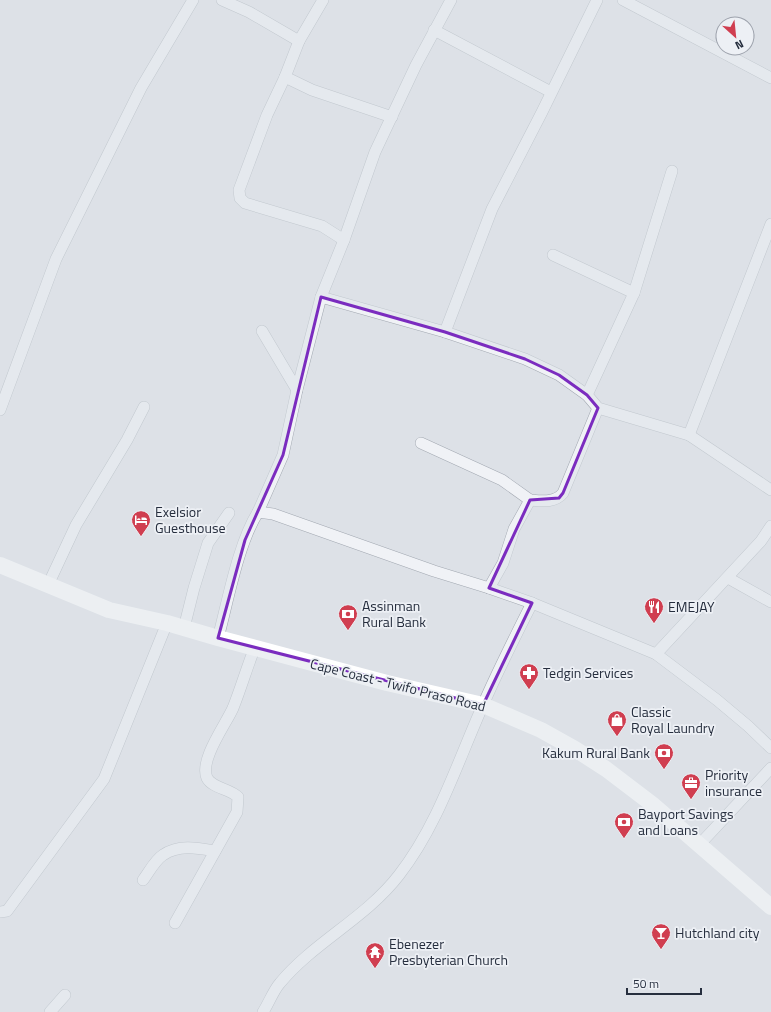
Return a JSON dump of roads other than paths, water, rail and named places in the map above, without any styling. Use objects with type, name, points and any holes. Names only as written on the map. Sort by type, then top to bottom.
[{"type":"main road","name":"Cape Coast - Twifo Praso Road","points":[[0,565],[109,610],[167,623],[387,683],[483,705],[541,730],[575,749],[652,804],[771,907]]},
{"type":"street","points":[[0,410],[56,259],[141,88],[193,0]]},
{"type":"street","points":[[222,0],[249,12],[298,41]]},
{"type":"street","points":[[323,0],[298,41],[285,77],[267,115],[239,190],[240,198],[245,203],[322,226],[344,240]]},
{"type":"street","points":[[218,638],[245,540],[283,455],[297,390],[321,297],[344,240],[375,152],[434,30],[451,0]]},
{"type":"street","points":[[445,332],[492,209],[597,0]]},
{"type":"street","points":[[622,0],[771,78]]},
{"type":"street","points":[[434,30],[551,92]]},
{"type":"street","points":[[285,77],[312,90],[392,117]]},
{"type":"street","points":[[587,395],[634,293],[672,171]]},
{"type":"street","points":[[689,435],[771,224]]},
{"type":"street","points":[[553,255],[634,293]]},
{"type":"street","points":[[321,297],[445,332],[525,358],[559,375],[587,395],[598,408],[689,435],[771,490]]},
{"type":"street","points":[[262,331],[297,390]]},
{"type":"street","points":[[48,585],[76,525],[127,440],[144,407]]},
{"type":"street","points":[[421,443],[502,480],[530,500],[545,501],[559,498],[563,493],[598,408]]},
{"type":"street","points":[[489,588],[503,563],[514,529],[530,500]]},
{"type":"street","points":[[258,512],[273,514],[434,571],[532,603],[656,654],[717,700],[771,748]]},
{"type":"street","points":[[184,628],[194,588],[208,544],[229,514]]},
{"type":"street","points":[[656,654],[728,578],[761,541],[771,526]]},
{"type":"street","points":[[728,578],[771,602]]},
{"type":"street","points":[[263,1012],[280,984],[316,948],[380,896],[398,877],[416,852],[459,766],[483,705],[532,603]]},
{"type":"street","points":[[0,912],[7,911],[104,779],[167,623]]},
{"type":"street","points":[[174,923],[237,812],[239,802],[238,796],[211,783],[207,778],[206,771],[219,731],[232,709],[255,647]]},
{"type":"street","points":[[700,844],[771,768]]},
{"type":"street","points":[[143,880],[162,855],[182,848],[215,851]]},
{"type":"street","points":[[50,1012],[65,995]]},
{"type":"place","name":"Exelsior Guesthouse","points":[[141,537]]},
{"type":"place","name":"EMEJAY","points":[[654,624]]},
{"type":"place","name":"Assinman Rural Bank","points":[[348,631]]},
{"type":"place","name":"Tedgin Services","points":[[529,690]]},
{"type":"place","name":"Classic Royal Laundry","points":[[617,737]]},
{"type":"place","name":"Kakum Rural Bank","points":[[664,770]]},
{"type":"place","name":"Priority insurance","points":[[691,800]]},
{"type":"place","name":"Bayport Savings and Loans","points":[[624,839]]},
{"type":"place","name":"Hutchland city","points":[[661,950]]},
{"type":"place","name":"Ebenezer Presbyterian Church","points":[[375,969]]}]
